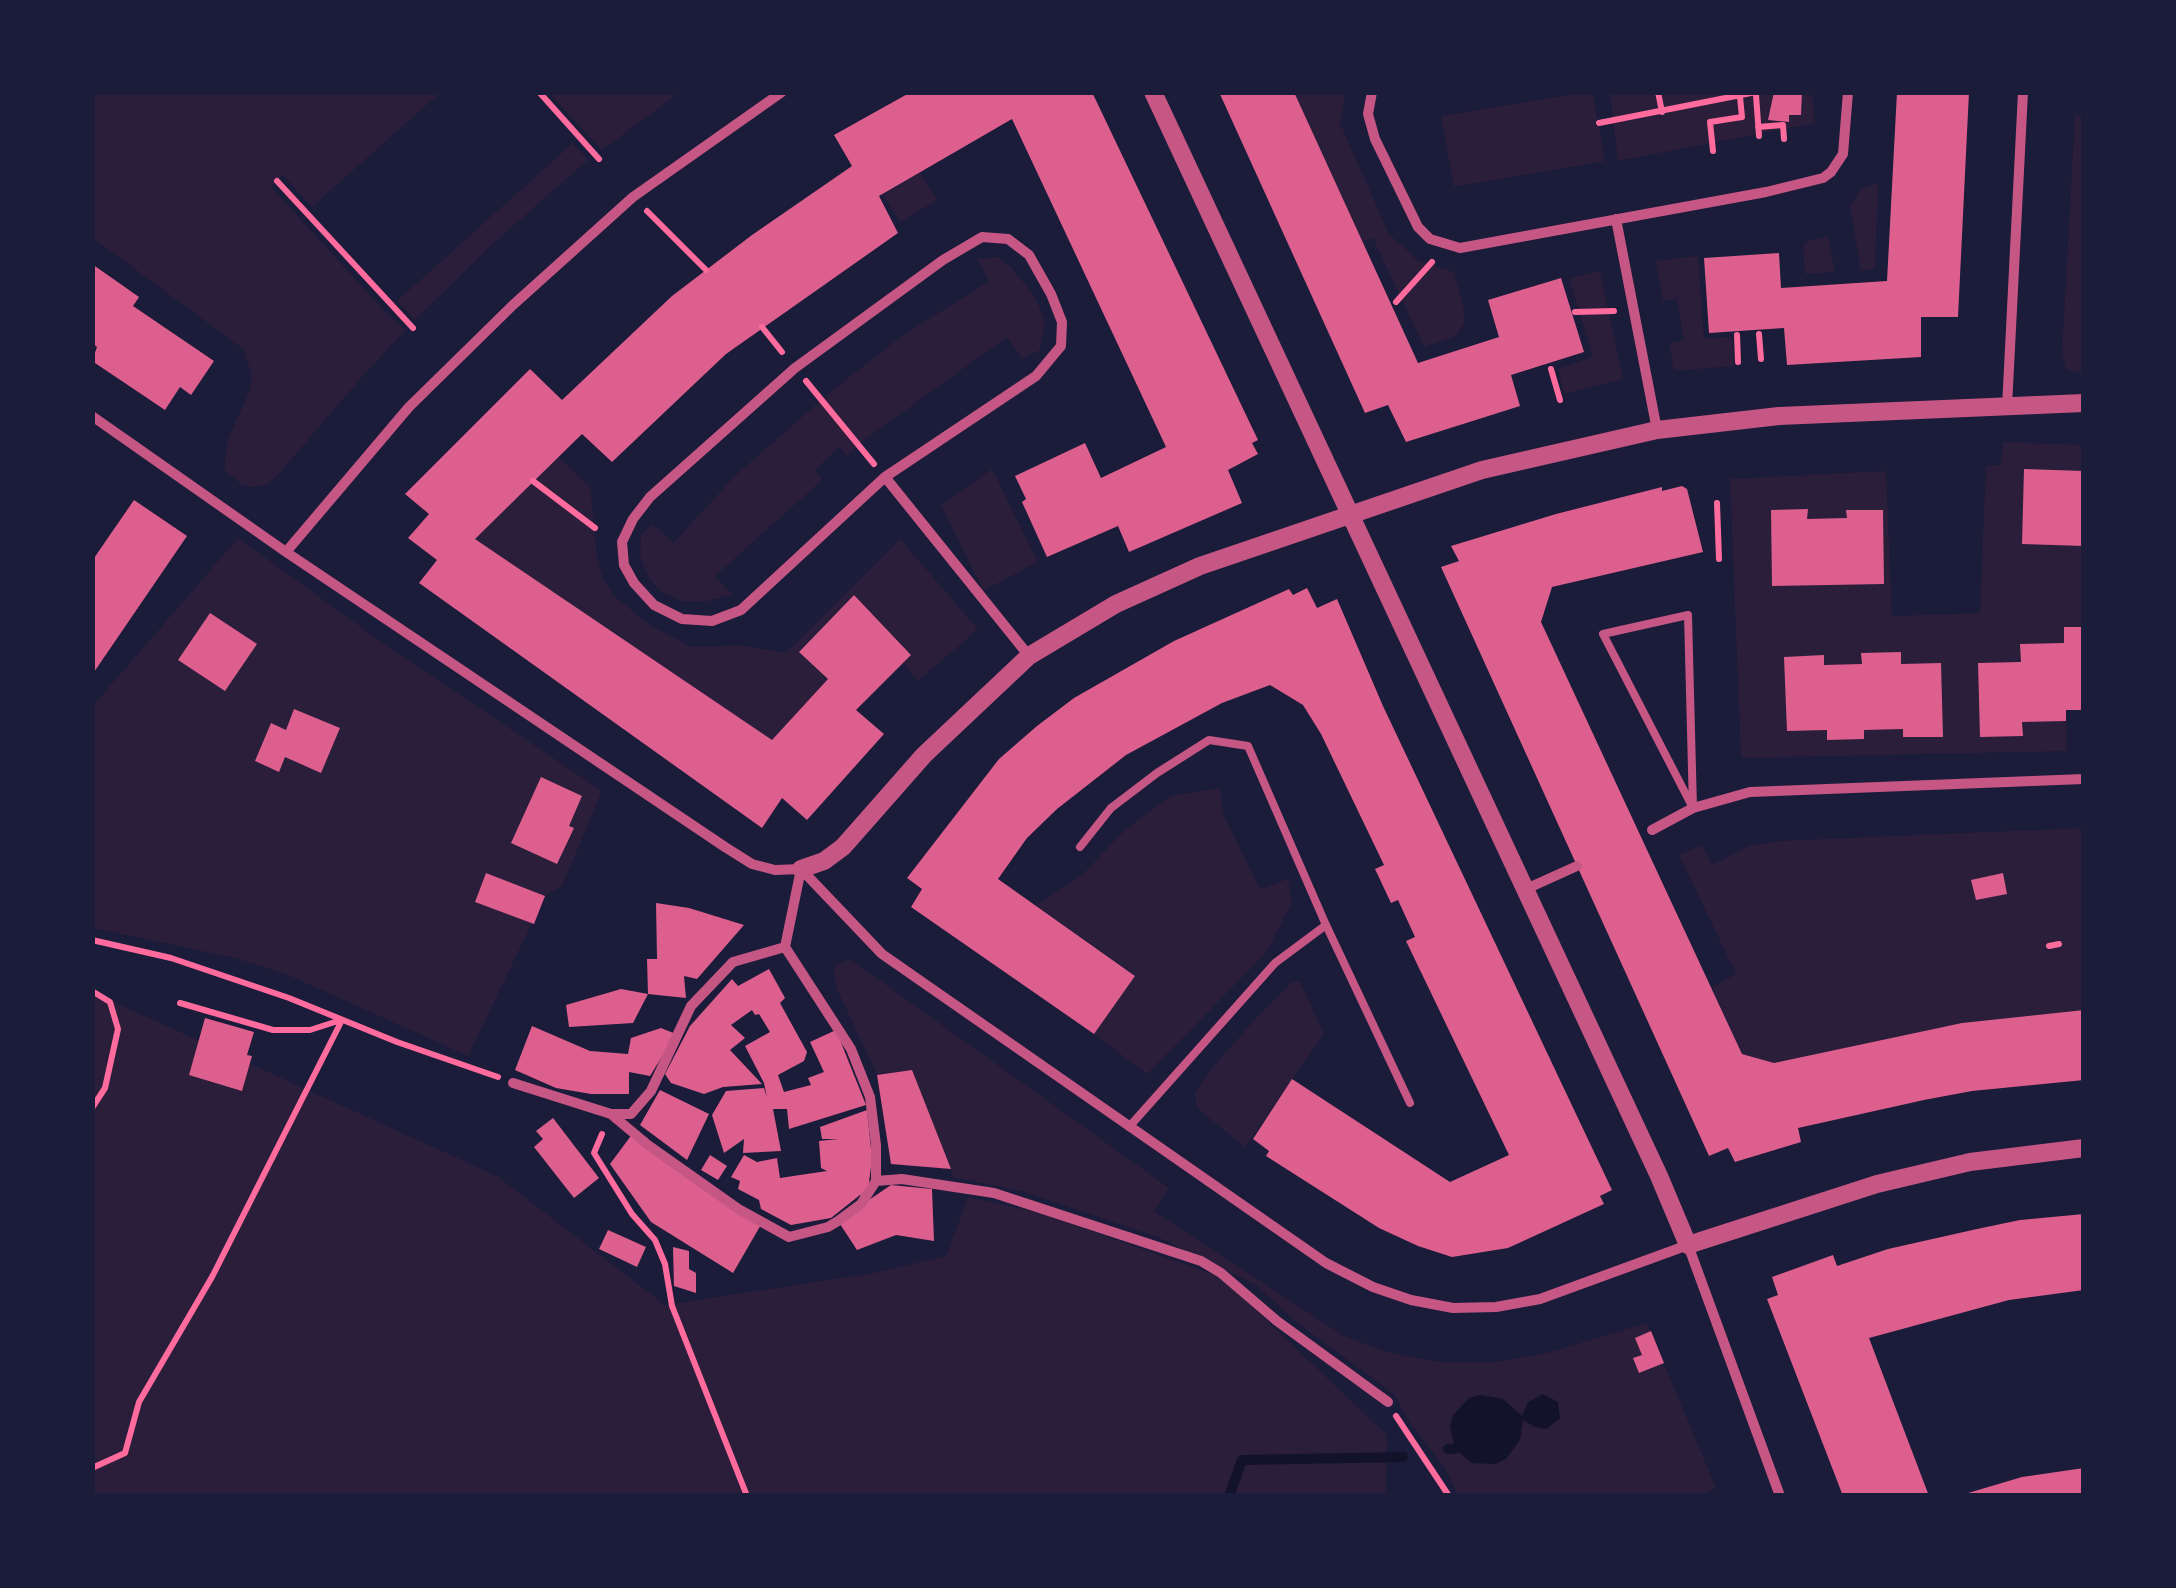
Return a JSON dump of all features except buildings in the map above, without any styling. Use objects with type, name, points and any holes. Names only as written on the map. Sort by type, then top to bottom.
[{"type":"street","points":[[286,552],[410,407],[513,305],[634,197],[782,92]]},
{"type":"street","points":[[1154,92],[1659,1176],[1780,1496]]},
{"type":"street","points":[[1372,92],[1368,114],[1375,139],[1418,226],[1430,239],[1460,248],[1823,178],[1843,154],[1848,92]]},
{"type":"street","points":[[2007,408],[2023,92]]},
{"type":"street","points":[[1616,219],[1657,430]]},
{"type":"street","points":[[982,237],[1008,239],[1029,255],[1062,322],[1062,346],[1036,376],[885,476],[741,610],[712,621],[682,619],[654,605],[634,584],[624,565],[622,542],[650,497],[795,368],[944,260],[982,237]]},
{"type":"street","points":[[92,416],[286,552],[725,847],[752,864],[776,870],[801,870],[824,861],[843,847],[924,755],[1029,656],[1116,604],[1200,566],[1482,470],[1657,430],[1779,416],[2084,404]]},
{"type":"street","points":[[885,476],[1029,656]]},
{"type":"street","points":[[1652,830],[1693,808],[1750,792],[2084,779]]},
{"type":"street","points":[[1526,889],[1577,866]]},
{"type":"street","points":[[611,1114],[740,1210],[789,1237],[828,1227],[861,1204],[876,1180],[870,1097],[851,1048],[786,947],[801,870]]},
{"type":"street","points":[[801,870],[882,954],[1326,1263],[1411,1300],[1452,1308],[1540,1300],[1688,1245],[1877,1184],[1970,1162],[2084,1148]]},
{"type":"street","points":[[513,1083],[611,1114],[631,1114],[651,1091],[691,1006],[732,962],[786,947]]},
{"type":"street","points":[[876,1180],[902,1179],[994,1194],[1201,1260],[1388,1402]]},
{"type":"lane","points":[[1688,615],[1693,808],[1666,756],[1603,634],[1688,615]]},
{"type":"lane","points":[[1080,847],[1111,808],[1209,740],[1248,746],[1326,926],[1410,1103]]},
{"type":"lane","points":[[1129,1127],[1275,964],[1326,926]]},
{"type":"path","points":[[539,92],[599,158]]},
{"type":"path","points":[[1658,92],[1662,112]]},
{"type":"path","points":[[1598,123],[1756,94],[1758,131],[1782,125],[1784,138]]},
{"type":"path","points":[[1713,150],[1710,122],[1742,117],[1740,98]]},
{"type":"path","points":[[277,181],[413,328]]},
{"type":"path","points":[[634,197],[706,270]]},
{"type":"path","points":[[1396,302],[1432,262]]},
{"type":"path","points":[[1575,312],[1615,311]]},
{"type":"path","points":[[762,327],[885,476]]},
{"type":"path","points":[[1759,334],[1761,359]]},
{"type":"path","points":[[1737,335],[1738,362]]},
{"type":"path","points":[[1551,369],[1560,400]]},
{"type":"path","points":[[534,481],[595,528]]},
{"type":"path","points":[[1716,503],[1719,559]]},
{"type":"path","points":[[92,940],[170,958],[289,998],[513,1083]]},
{"type":"path","points":[[2048,946],[2058,944]]},
{"type":"path","points":[[92,990],[110,1002],[118,1030],[105,1088],[92,1108]]},
{"type":"path","points":[[180,1004],[273,1030],[310,1030],[342,1020]]},
{"type":"path","points":[[92,1468],[125,1452],[140,1402],[212,1277],[342,1020]]},
{"type":"path","points":[[611,1114],[594,1154],[632,1214],[655,1240],[665,1264],[672,1306],[747,1496]]},
{"type":"path","points":[[1388,1402],[1449,1496]]},
{"type":"shaded area","points":[[93,93],[440,93],[312,207],[283,175],[271,187],[406,330],[267,484],[242,485],[224,469],[228,439],[249,392],[252,375],[243,349],[93,238]]},
{"type":"shaded area","points":[[549,93],[679,93],[602,150]]},
{"type":"shaded area","points":[[1294,93],[1345,93],[1340,123],[1389,234],[1418,261],[1454,272],[1464,309],[1464,324],[1455,337],[1424,347],[1373,238],[1362,242]]},
{"type":"shaded area","points":[[1593,93],[1605,161],[1454,187],[1441,116]]},
{"type":"shaded area","points":[[1610,93],[1812,93],[1815,123],[1618,161]]},
{"type":"shaded area","points":[[2075,115],[2084,116],[2083,374],[2066,369],[2062,351]]},
{"type":"shaded area","points":[[573,143],[588,160],[498,239],[415,320],[397,301]]},
{"type":"shaded area","points":[[920,172],[937,200],[900,222],[883,195]]},
{"type":"shaded area","points":[[1878,183],[1875,269],[1861,271],[1850,206],[1861,189]]},
{"type":"shaded area","points":[[1828,236],[1835,272],[1805,274],[1803,246]]},
{"type":"shaded area","points":[[1698,256],[1704,339],[1732,337],[1734,366],[1674,371],[1669,343],[1684,340],[1677,299],[1663,301],[1656,261]]},
{"type":"shaded area","points":[[998,257],[1035,297],[1045,322],[1040,350],[1023,359],[1007,337],[847,456],[839,447],[815,470],[822,480],[715,576],[732,595],[703,602],[682,601],[662,592],[648,577],[640,556],[641,534],[653,524],[673,543],[738,473],[834,389],[902,336],[989,281],[977,259]]},
{"type":"shaded area","points":[[1600,271],[1623,379],[1564,394],[1558,369],[1593,357],[1569,278]]},
{"type":"shaded area","points":[[2003,442],[2083,445],[2083,627],[2064,628],[2067,751],[1741,758],[1730,479],[1886,471],[1892,616],[1980,613],[1986,466],[2001,465]]},
{"type":"shaded area","points":[[559,457],[590,487],[597,559],[614,596],[651,626],[692,647],[738,645],[786,653],[900,539],[978,629],[918,681],[903,663],[911,654],[853,595],[799,651],[828,679],[772,740],[475,539]]},
{"type":"shaded area","points":[[992,469],[1038,562],[983,591],[941,505]]},
{"type":"shaded area","points":[[238,538],[380,641],[602,791],[562,886],[545,896],[468,1056],[286,974],[235,958],[93,928],[92,707]]},
{"type":"shaded area","points":[[1220,788],[1223,813],[1260,889],[1288,879],[1292,902],[1266,953],[1147,1074],[1094,1034],[1135,975],[1036,905],[1082,875],[1126,829],[1171,796]]},
{"type":"shaded area","points":[[2083,828],[2083,1010],[1962,1023],[1774,1063],[1742,1054],[1712,987],[1736,974],[1679,855],[1702,845],[1712,865],[1749,846],[1778,841]]},
{"type":"shaded area","points":[[850,959],[1169,1188],[1154,1211],[1344,1336],[1387,1352],[1441,1362],[1496,1362],[1547,1353],[1647,1323],[1716,1488],[1700,1496],[1458,1495],[1445,1468],[1406,1417],[1394,1394],[1296,1322],[1256,1285],[1160,1238],[1021,1191],[953,1177],[912,1070],[877,1075],[836,987],[834,966]]},
{"type":"shaded area","points":[[1300,981],[1324,1034],[1245,1147],[1197,1108],[1195,1093],[1209,1071],[1261,1013],[1291,983]]},
{"type":"shaded area","points":[[92,992],[497,1176],[665,1305],[874,1273],[946,1256],[968,1197],[1040,1213],[1215,1275],[1387,1435],[1386,1495],[93,1495]]},
{"type":"shaded area","points":[[1543,1394],[1558,1402],[1560,1418],[1547,1429],[1523,1420],[1520,1440],[1506,1459],[1496,1464],[1472,1463],[1455,1449],[1450,1426],[1453,1415],[1469,1398],[1480,1395],[1503,1399],[1522,1416],[1528,1402]]},
{"type":"waterway","points":[[1448,1449],[1455,1449]]},
{"type":"waterway","points":[[1229,1496],[1242,1460],[1403,1457]]}]
